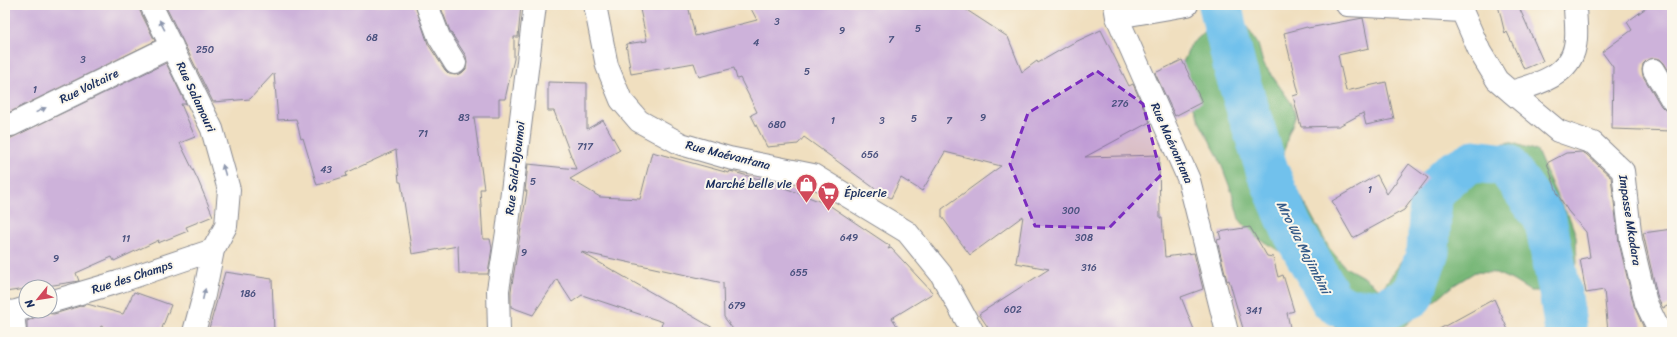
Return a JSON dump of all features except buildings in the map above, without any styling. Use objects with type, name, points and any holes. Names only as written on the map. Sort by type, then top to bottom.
[{"type":"street","name":"Rue Salamouri","points":[[152,5],[212,129],[229,190],[226,226],[213,250],[204,295],[194,332]]},
{"type":"street","points":[[427,5],[439,36],[455,63]]},
{"type":"street","name":"Rue Said-Djoumoi","points":[[499,332],[498,290],[507,232],[535,5]]},
{"type":"street","name":"Rue Maévantana","points":[[595,5],[607,66],[621,100],[639,121],[688,146],[729,158],[813,175],[907,232],[941,274],[973,332]]},
{"type":"street","points":[[1116,11],[1187,5]]},
{"type":"street","points":[[1347,5],[1462,8]]},
{"type":"street","points":[[1511,92],[1539,84],[1551,78],[1568,63],[1576,45],[1575,5]]},
{"type":"street","name":"Impasse Mkadara","points":[[1462,8],[1480,52],[1497,80],[1558,131],[1593,143],[1623,171],[1634,254],[1646,303],[1660,332]]},
{"type":"street","name":"Rue Maévantana","points":[[1116,11],[1189,180],[1227,332]]},
{"type":"street","name":"Rue Voltaire","points":[[5,126],[172,46]]},
{"type":"street","points":[[1654,70],[1672,100]]},
{"type":"street","name":"Rue des Champs","points":[[58,300],[118,282],[213,250]]},
{"type":"highlighted area","points":[[1097,71],[1143,104],[1161,175],[1109,228],[1035,226],[1010,164],[1028,113]]},
{"type":"green space","points":[[1225,23],[1247,27],[1258,44],[1263,63],[1292,104],[1296,116],[1288,135],[1283,158],[1297,189],[1329,248],[1345,267],[1365,278],[1381,290],[1447,199],[1459,177],[1478,149],[1510,142],[1537,151],[1557,197],[1570,219],[1576,236],[1577,263],[1569,284],[1552,291],[1530,291],[1512,280],[1496,273],[1475,272],[1451,287],[1397,332],[1337,332],[1320,294],[1298,262],[1254,236],[1239,219],[1232,193],[1218,156],[1200,123],[1190,97],[1181,67],[1191,44],[1204,33]]},
{"type":"waterway","name":"Mro Wa Majimbini","points":[[1220,5],[1235,69],[1267,170],[1291,227],[1332,301],[1348,310],[1382,310],[1412,296],[1428,252],[1431,196],[1449,175],[1474,161],[1506,165],[1545,219],[1561,297],[1566,332]]},
{"type":"place","name":"Marché belle vie","points":[[807,204]]},
{"type":"place","name":"Épicerie","points":[[829,212]]}]
